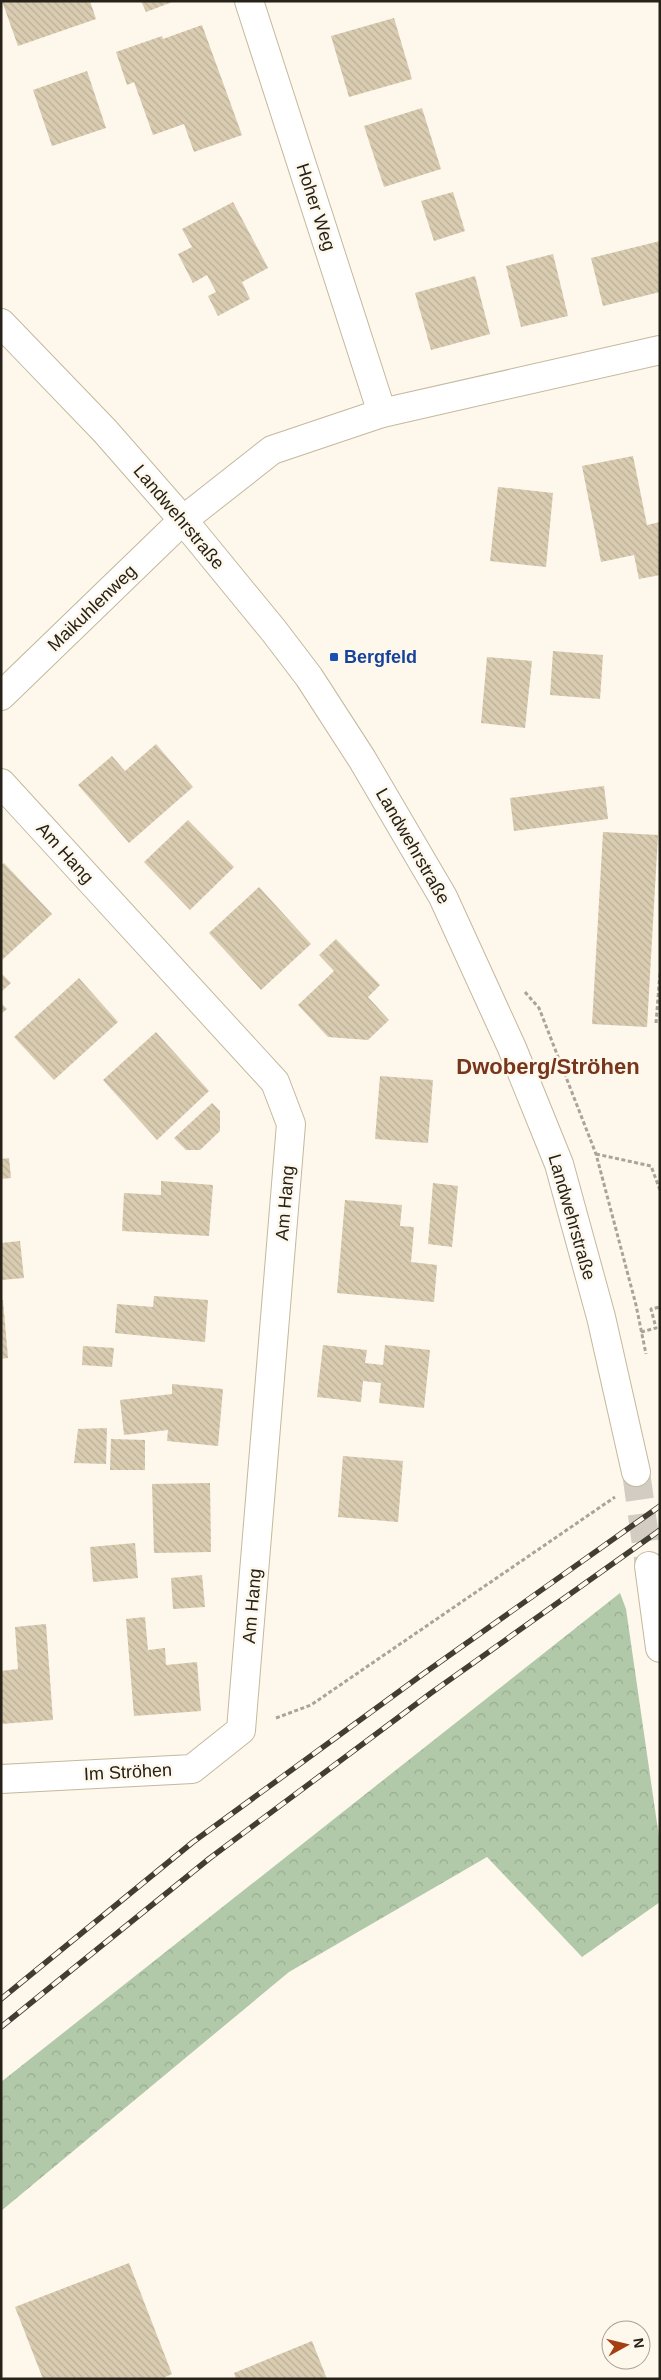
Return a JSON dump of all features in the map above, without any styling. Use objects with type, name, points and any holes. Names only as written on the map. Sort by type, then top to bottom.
[{"type":"street","name":"Hoher Weg","points":[[249,1],[382,413]]},
{"type":"street","name":"Landwehrstraße","points":[[1,324],[105,431],[183,520],[309,677],[362,759],[443,897],[512,1048],[559,1164],[601,1317],[636,1472]]},
{"type":"street","points":[[183,520],[272,450],[382,413],[660,350]]},
{"type":"street","name":"Maikuhlenweg","points":[[1,696],[183,520]]},
{"type":"street","name":"Am Hang","points":[[1,783],[275,1082],[291,1124],[241,1730]]},
{"type":"street","points":[[649,1566],[660,1648]]},
{"type":"street","name":"Im Ströhen","points":[[1,1779],[192,1769],[241,1730]]},
{"type":"path","points":[[656,1023],[660,973]]},
{"type":"path","points":[[596,1154],[651,1166],[660,1190]]},
{"type":"path","points":[[641,1332],[656,1328],[651,1308],[660,1307]]},
{"type":"path","points":[[241,1730],[311,1706],[596,1510]]},
{"type":"green space","points":[[620,1593],[626,1609],[660,1844],[660,1902],[582,1957],[487,1857],[289,1972],[1,2211],[1,2082]]},
{"type":"building","points":[[2,1],[90,1],[96,19],[18,46]]},
{"type":"building","points":[[141,1],[175,1],[146,12]]},
{"type":"building","points":[[394,18],[412,79],[349,97],[331,36]]},
{"type":"building","points":[[202,25],[242,135],[194,152],[184,124],[153,135],[134,82],[127,85],[116,52],[162,36],[163,39]]},
{"type":"building","points":[[87,71],[106,128],[52,146],[33,90]]},
{"type":"building","points":[[422,108],[441,169],[384,187],[364,126]]},
{"type":"building","points":[[453,192],[465,231],[434,241],[421,201]]},
{"type":"building","points":[[233,202],[268,268],[242,282],[250,299],[218,316],[208,296],[216,292],[207,275],[193,283],[178,254],[192,247],[182,229]]},
{"type":"building","points":[[660,241],[660,292],[603,306],[591,258]]},
{"type":"building","points":[[553,254],[568,316],[521,327],[506,266]]},
{"type":"building","points":[[475,276],[490,334],[431,350],[415,293]]},
{"type":"building","points":[[633,456],[647,525],[660,522],[660,575],[639,579],[634,555],[601,562],[582,466]]},
{"type":"building","points":[[498,487],[553,493],[546,567],[490,561]]},
{"type":"building","points":[[553,651],[603,655],[600,699],[550,695]]},
{"type":"building","points":[[487,657],[532,661],[525,728],[481,723]]},
{"type":"building","points":[[156,744],[193,787],[129,843],[78,785],[112,756],[125,771]]},
{"type":"building","points":[[604,786],[608,819],[514,831],[510,798]]},
{"type":"building","points":[[188,820],[234,867],[190,910],[144,862]]},
{"type":"building","points":[[603,832],[658,835],[647,1027],[592,1024]]},
{"type":"building","points":[[4,863],[52,914],[1,961],[1,865]]},
{"type":"building","points":[[259,887],[311,944],[261,990],[209,933]]},
{"type":"building","points":[[336,939],[380,985],[368,997],[389,1020],[368,1040],[328,1037],[298,1005],[334,971],[319,955]]},
{"type":"building","points":[[1,973],[11,983],[1,992]]},
{"type":"building","points":[[79,978],[118,1022],[54,1080],[14,1037]]},
{"type":"building","points":[[1,1003],[7,1009],[1,1014]]},
{"type":"building","points":[[156,1032],[209,1091],[157,1140],[103,1080]]},
{"type":"building","points":[[380,1076],[433,1080],[428,1143],[375,1139]]},
{"type":"building","points":[[212,1103],[220,1111],[220,1131],[200,1150],[186,1150],[174,1138]]},
{"type":"building","points":[[9,1158],[11,1178],[1,1179],[1,1159]]},
{"type":"building","points":[[161,1181],[213,1185],[209,1236],[122,1231],[124,1193],[161,1195]]},
{"type":"building","points":[[433,1183],[458,1186],[452,1247],[428,1244]]},
{"type":"building","points":[[345,1200],[402,1205],[400,1226],[414,1227],[411,1262],[437,1265],[434,1302],[337,1293]]},
{"type":"building","points":[[20,1241],[24,1278],[1,1280],[1,1243]]},
{"type":"building","points":[[154,1296],[208,1300],[205,1342],[115,1333],[117,1304],[153,1307]]},
{"type":"building","points":[[1,1300],[3,1300],[8,1358],[1,1359]]},
{"type":"building","points":[[323,1345],[367,1350],[365,1363],[383,1365],[385,1345],[430,1350],[424,1408],[379,1403],[381,1383],[363,1381],[361,1402],[317,1397]]},
{"type":"building","points":[[83,1346],[114,1348],[112,1367],[82,1365]]},
{"type":"building","points":[[172,1384],[223,1389],[218,1446],[167,1441],[168,1430],[124,1435],[120,1400],[172,1394]]},
{"type":"building","points":[[107,1428],[106,1464],[74,1463],[78,1429]]},
{"type":"building","points":[[111,1439],[145,1440],[145,1470],[110,1470]]},
{"type":"building","points":[[343,1456],[403,1461],[398,1522],[338,1517]]},
{"type":"building","points":[[210,1483],[211,1552],[154,1553],[152,1484]]},
{"type":"building","points":[[135,1543],[138,1578],[93,1582],[90,1547]]},
{"type":"building","points":[[202,1575],[205,1607],[173,1609],[171,1578]]},
{"type":"building","points":[[145,1617],[148,1650],[165,1648],[166,1665],[197,1662],[201,1711],[134,1716],[126,1619]]},
{"type":"building","points":[[46,1624],[53,1720],[1,1724],[1,1671],[18,1669],[15,1627]]},
{"type":"building","points":[[129,2263],[172,2374],[161,2379],[43,2379],[15,2307]]},
{"type":"building","points":[[312,2341],[327,2379],[236,2379],[234,2373]]},
{"type":"tunnel","points":[[636,1472],[649,1566]]},
{"type":"railway","points":[[1,1999],[193,1842],[423,1674],[660,1506]]},
{"type":"railway","points":[[1,2027],[210,1858],[431,1693],[660,1530]]},
{"type":"place","name":"Bergfeld","points":[[334,657]]},
{"type":"district","name":"Dwoberg/Ströhen","points":[[548,1066]]}]
